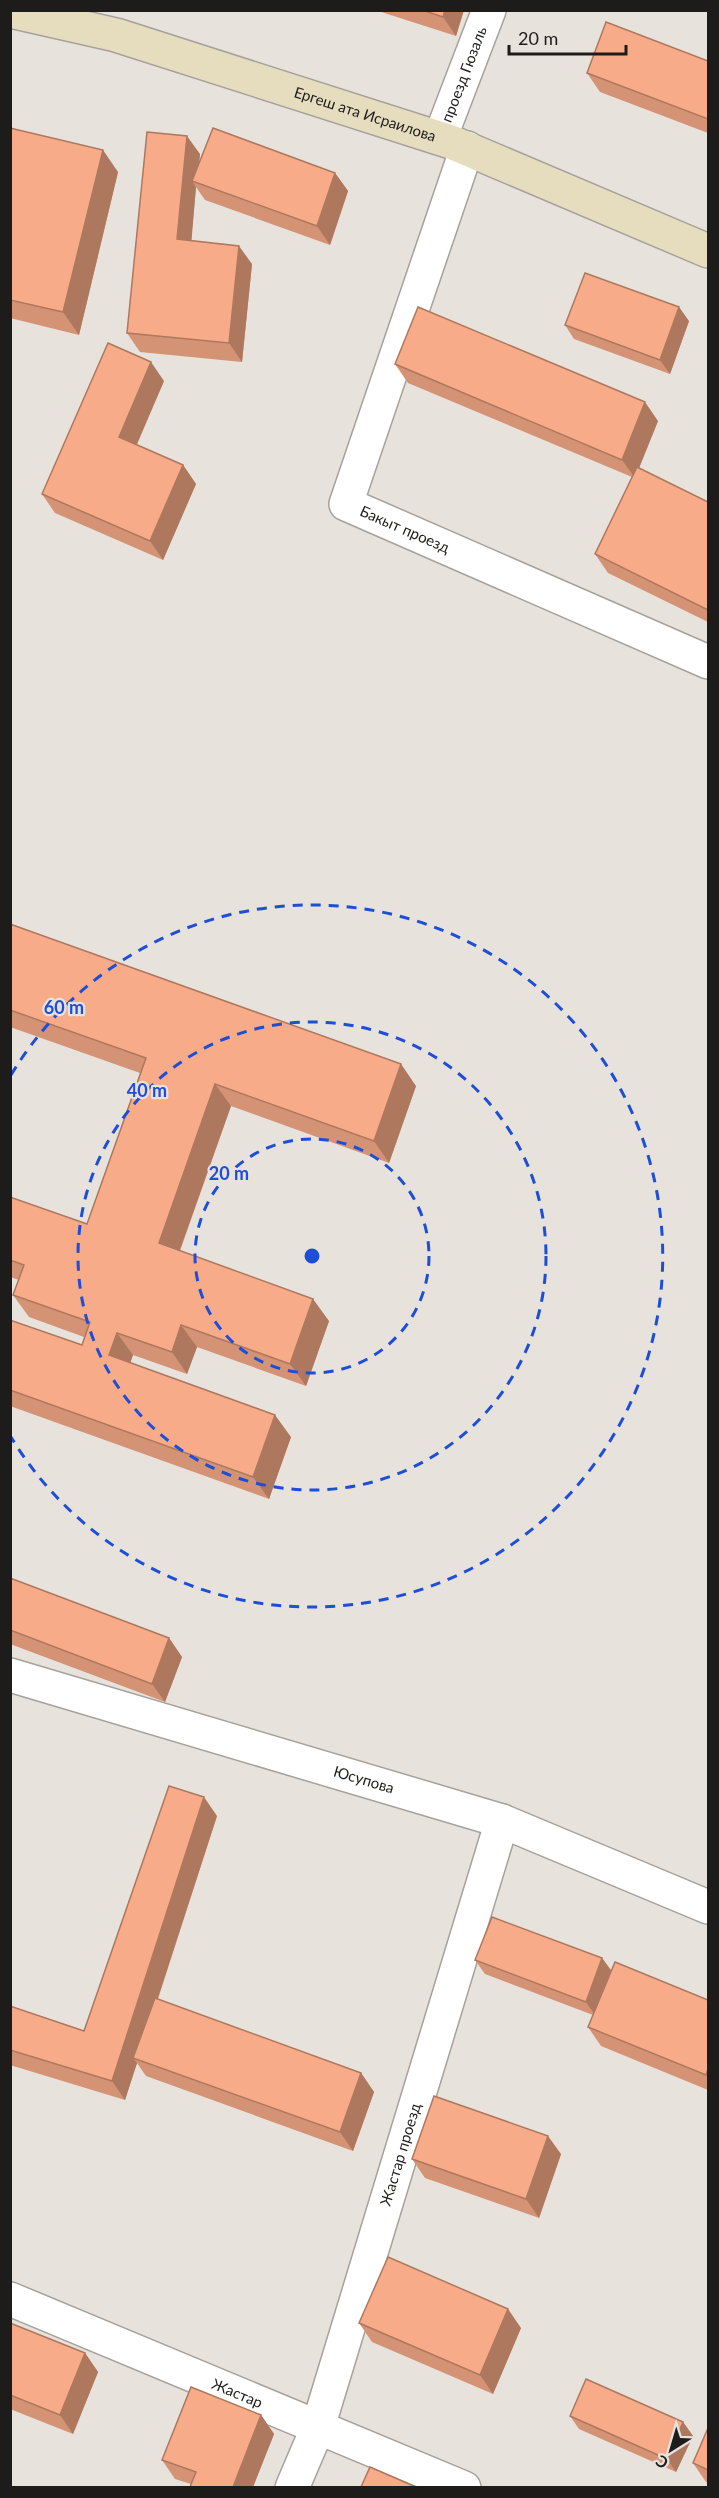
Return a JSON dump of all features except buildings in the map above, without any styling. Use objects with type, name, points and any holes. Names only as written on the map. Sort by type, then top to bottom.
[{"type":"main road","name":"Ергеш ата Исраилова","points":[[10,11],[116,35],[453,143],[708,251]]},
{"type":"street","name":"проезд Гюзаль","points":[[453,143],[489,10]]},
{"type":"street","name":"Бакыт проезд","points":[[453,143],[346,504],[708,662]]},
{"type":"street","name":"Юсупова","points":[[10,1675],[502,1821],[708,1907]]},
{"type":"street","name":"Жастар проезд","points":[[292,2487],[318,2427],[502,1821]]},
{"type":"street","name":"Жастар","points":[[10,2299],[464,2487]]}]
